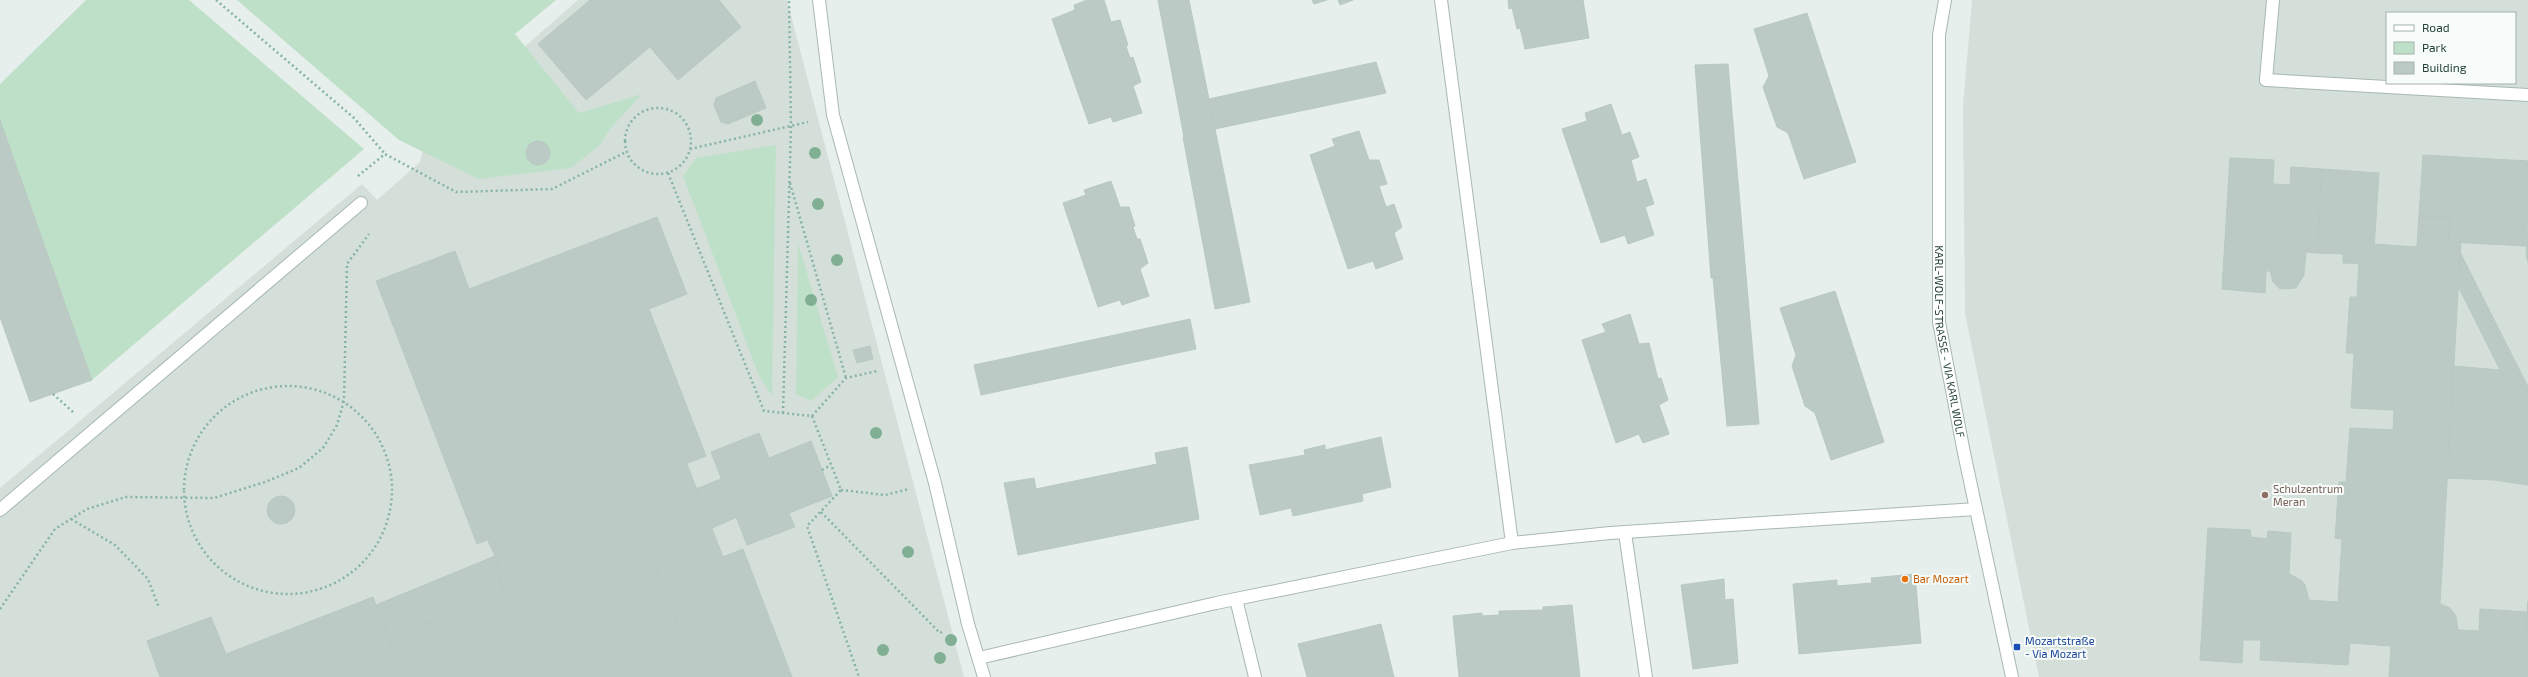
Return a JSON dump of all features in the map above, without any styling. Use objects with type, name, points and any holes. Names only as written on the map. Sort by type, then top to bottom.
[{"type":"street","points":[[819,0],[833,115],[935,483],[968,624],[984,677]]},
{"type":"street","points":[[1442,0],[1512,543]]},
{"type":"street","name":"KARL-WOLF-STRASSE - VIA KARL WOLF","points":[[1945,0],[1939,35],[1939,322],[1976,509],[2012,677]]},
{"type":"street","points":[[2273,0],[2266,80],[2528,95]]},
{"type":"street","points":[[0,510],[361,203]]},
{"type":"street","points":[[979,658],[1236,599],[1512,543],[1625,533],[1976,509]]},
{"type":"street","points":[[1625,533],[1646,677]]},
{"type":"street","points":[[1236,599],[1255,677]]},
{"type":"path","points":[[216,0],[354,118],[385,154]]},
{"type":"path","points":[[783,414],[791,126],[789,0]]},
{"type":"path","points":[[656,108],[668,110],[679,116],[689,131],[690,149],[683,164],[668,173],[655,174],[643,171],[633,163],[626,152],[624,140],[627,128],[634,118],[644,111],[656,108]]},
{"type":"path","points":[[690,149],[833,115]]},
{"type":"path","points":[[668,173],[764,411],[812,416]]},
{"type":"path","points":[[789,181],[846,378]]},
{"type":"path","points":[[0,609],[55,529],[87,509],[126,497],[184,496],[214,498],[265,482],[299,468],[323,448],[337,425],[344,401],[347,264],[373,228]]},
{"type":"path","points":[[812,416],[846,378],[902,366]]},
{"type":"path","points":[[282,385],[314,388],[344,401],[370,425],[388,456],[394,491],[387,526],[370,557],[342,580],[309,593],[274,594],[239,582],[211,561],[192,531],[184,496],[187,463],[199,433],[221,409],[249,392],[282,385]]},
{"type":"path","points":[[53,394],[73,412]]},
{"type":"path","points":[[812,416],[841,490]]},
{"type":"path","points":[[822,470],[831,465]]},
{"type":"path","points":[[841,490],[885,495],[935,483]]},
{"type":"path","points":[[841,490],[807,526],[859,677]]},
{"type":"path","points":[[821,512],[940,632],[968,624]]},
{"type":"path","points":[[71,519],[116,545],[148,579],[159,608]]},
{"type":"shaded area","points":[[578,0],[787,0],[964,677],[0,677],[0,488],[362,184],[377,200],[420,162],[427,132]]},
{"type":"shaded area","name":"Schulzentrum Meran","points":[[1972,0],[2528,0],[2528,677],[2039,677],[1965,313],[1963,106]]},
{"type":"green space","points":[[86,0],[189,0],[364,149],[92,380],[0,120],[0,84]]},
{"type":"green space","points":[[237,0],[556,0],[515,34],[579,113],[642,94],[610,129],[600,145],[571,168],[478,179],[399,140]]},
{"type":"green space","points":[[776,145],[772,396],[759,376],[683,176],[696,158]]},
{"type":"green space","points":[[798,243],[838,377],[811,401],[796,394]]},
{"type":"building","points":[[590,0],[719,0],[741,27],[678,80],[650,47],[586,100],[538,44]]},
{"type":"building","points":[[1087,0],[1104,0],[1111,22],[1120,20],[1128,45],[1126,46],[1130,58],[1133,57],[1141,82],[1133,86],[1142,113],[1113,122],[1111,117],[1089,124],[1052,19],[1075,10],[1074,5]]},
{"type":"building","points":[[1158,0],[1189,0],[1215,129],[1184,137]]},
{"type":"building","points":[[1312,0],[1327,0],[1314,4]]},
{"type":"building","points":[[1338,0],[1353,0],[1340,5]]},
{"type":"building","points":[[1508,0],[1583,0],[1589,38],[1525,49],[1520,28],[1517,29],[1512,8],[1509,9]]},
{"type":"building","points":[[1807,13],[1856,162],[1804,179],[1788,133],[1777,127],[1763,87],[1769,76],[1754,29]]},
{"type":"building","points":[[1376,62],[1386,93],[1215,129],[1209,99]]},
{"type":"building","points":[[1728,64],[1746,275],[1711,278],[1695,65]]},
{"type":"building","points":[[755,81],[766,108],[728,124],[721,122],[714,105],[716,98]]},
{"type":"building","points":[[1611,104],[1622,135],[1630,132],[1639,157],[1631,160],[1637,182],[1646,179],[1654,204],[1645,207],[1654,235],[1628,244],[1625,235],[1601,243],[1562,129],[1587,121],[1585,113]]},
{"type":"building","points":[[0,120],[92,380],[30,402],[0,317]]},
{"type":"building","points":[[1215,129],[1250,302],[1215,309],[1183,137]]},
{"type":"building","points":[[1359,131],[1369,160],[1379,160],[1387,184],[1379,186],[1386,207],[1394,204],[1402,227],[1394,233],[1403,259],[1376,269],[1373,261],[1348,269],[1310,155],[1335,146],[1332,139]]},
{"type":"building","points":[[538,141],[546,145],[550,153],[546,161],[538,165],[530,161],[526,153],[530,145]]},
{"type":"building","points":[[2423,155],[2528,161],[2527,246],[2449,242],[2450,218],[2419,216]]},
{"type":"building","points":[[2230,158],[2274,160],[2273,184],[2290,185],[2291,167],[2322,169],[2317,253],[2306,252],[2304,275],[2296,288],[2280,289],[2273,282],[2270,271],[2266,271],[2265,293],[2222,289]]},
{"type":"building","points":[[2322,169],[2379,173],[2373,264],[2343,263],[2343,254],[2317,253]]},
{"type":"building","points":[[1111,181],[1120,207],[1129,207],[1135,226],[1133,227],[1137,239],[1140,239],[1148,263],[1140,269],[1149,296],[1122,305],[1120,300],[1098,307],[1063,203],[1086,195],[1084,190]]},
{"type":"building","points":[[2419,216],[2450,218],[2449,242],[2461,242],[2440,604],[2450,608],[2456,616],[2458,630],[2479,631],[2480,609],[2527,612],[2524,653],[2528,653],[2528,677],[2389,677],[2391,646],[2350,643],[2348,665],[2260,660],[2261,640],[2243,640],[2242,663],[2200,660],[2208,528],[2250,530],[2251,537],[2267,539],[2268,531],[2291,533],[2289,574],[2301,580],[2305,585],[2309,600],[2338,602],[2342,539],[2335,538],[2339,482],[2346,482],[2350,428],[2393,430],[2394,410],[2351,408],[2354,353],[2346,353],[2350,297],[2357,297],[2359,264],[2373,264],[2374,244],[2417,247]]},
{"type":"building","points":[[657,217],[687,294],[649,309],[706,456],[477,544],[376,281],[455,251],[469,289]]},
{"type":"building","points":[[2528,234],[2528,262],[2526,255]]},
{"type":"building","points":[[2460,252],[2528,387],[2528,426],[2458,286]]},
{"type":"building","points":[[1746,275],[1759,424],[1727,426],[1713,278]]},
{"type":"building","points":[[1835,291],[1884,442],[1831,460],[1815,413],[1805,406],[1792,366],[1796,355],[1780,308]]},
{"type":"building","points":[[1630,314],[1639,344],[1649,343],[1658,379],[1661,378],[1668,400],[1659,405],[1669,434],[1643,443],[1639,434],[1616,443],[1582,340],[1606,332],[1602,324]]},
{"type":"building","points":[[1190,319],[1196,349],[981,395],[974,365]]},
{"type":"building","points":[[870,346],[873,359],[857,363],[853,350]]},
{"type":"building","points":[[2453,366],[2500,370],[2528,426],[2494,480],[2447,478]]},
{"type":"building","points":[[2528,427],[2528,485],[2494,480]]},
{"type":"building","points":[[759,433],[769,458],[811,441],[832,496],[789,513],[795,527],[747,545],[711,452]]},
{"type":"building","points":[[1381,437],[1391,487],[1362,494],[1363,501],[1293,516],[1291,508],[1260,515],[1249,465],[1305,455],[1304,450],[1325,445],[1325,450]]},
{"type":"building","points":[[1187,447],[1199,519],[1018,555],[1004,483],[1034,478],[1036,489],[1157,464],[1155,453]]},
{"type":"building","points":[[687,464],[723,557],[743,549],[792,677],[698,677],[625,488]]},
{"type":"building","points":[[721,479],[737,517],[712,528],[696,489]]},
{"type":"building","points":[[625,488],[698,677],[651,677],[584,503]]},
{"type":"building","points":[[281,496],[291,500],[295,510],[291,520],[281,524],[271,520],[267,510],[271,500]]},
{"type":"building","points":[[584,503],[651,677],[404,677],[388,638],[504,593],[495,556],[488,541]]},
{"type":"building","points":[[495,556],[504,593],[388,638],[376,605]]},
{"type":"building","points":[[1915,574],[1921,643],[1799,654],[1793,584],[1837,580],[1837,586],[1872,583],[1871,578]]},
{"type":"building","points":[[1724,579],[1725,600],[1733,599],[1738,663],[1693,669],[1681,585]]},
{"type":"building","points":[[373,597],[404,677],[160,677],[147,641],[211,617],[226,654]]},
{"type":"building","points":[[2528,601],[2528,653],[2524,653]]},
{"type":"building","points":[[1572,605],[1580,677],[1459,677],[1453,616],[1482,613],[1482,616],[1499,615],[1499,611],[1543,610],[1543,607]]},
{"type":"building","points":[[1381,624],[1394,677],[1307,677],[1298,644]]},
{"type":"place","name":"Schulzentrum Meran","points":[[2265,495]]},
{"type":"place","name":"Bar Mozart","points":[[1905,579]]},
{"type":"place","name":"Mozartstraße - Via Mozart","points":[[2017,647]]}]
